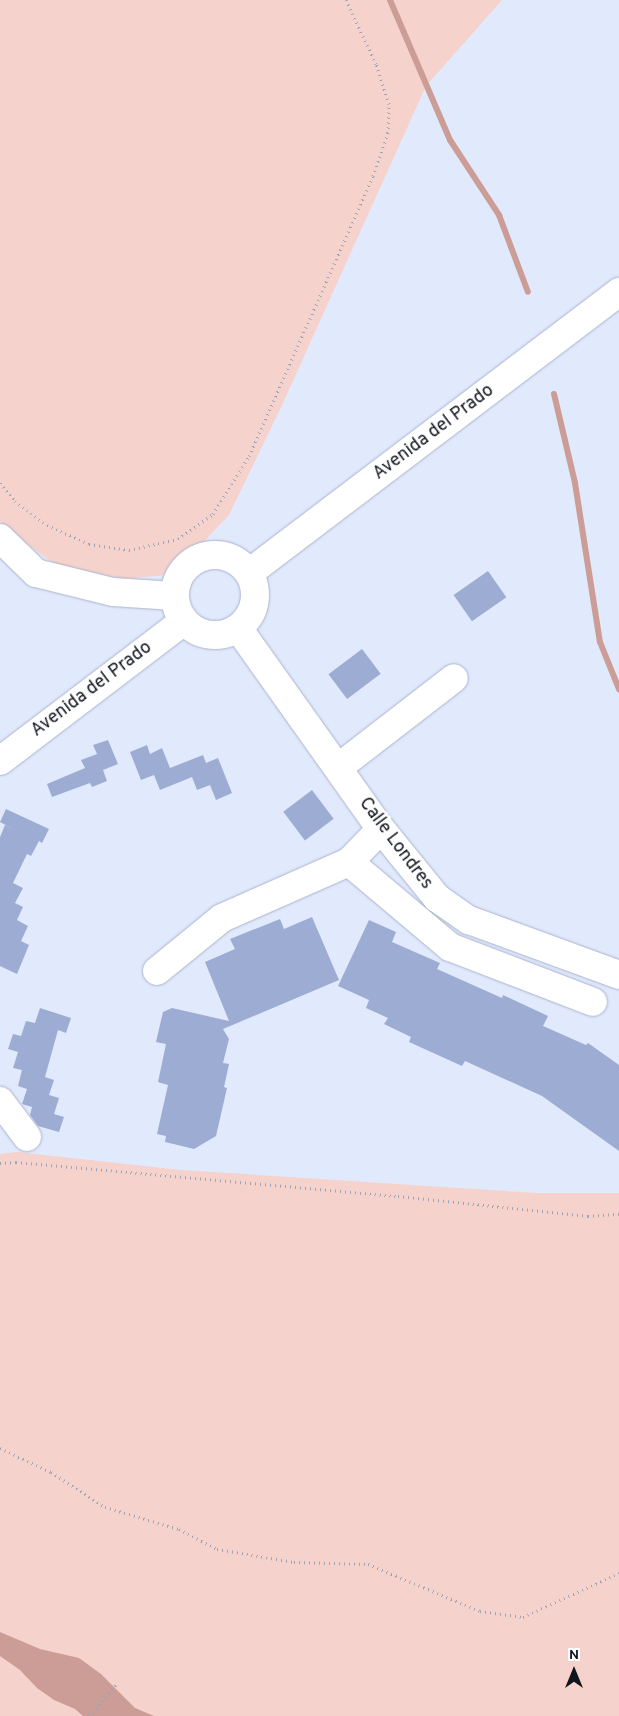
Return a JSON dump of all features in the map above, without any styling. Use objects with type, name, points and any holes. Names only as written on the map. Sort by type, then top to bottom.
[{"type":"street","name":"Avenida del Prado","points":[[249,572],[619,292]]},
{"type":"street","points":[[0,538],[36,572],[114,592],[174,596]]},
{"type":"street","points":[[220,554],[236,560],[249,572],[253,582],[255,602],[251,612],[238,628],[220,635],[210,634],[200,632],[184,621],[177,609],[174,596],[177,579],[187,565],[202,556],[220,554]]},
{"type":"street","name":"Avenida del Prado","points":[[0,761],[184,621]]},
{"type":"street","name":"Calle Londres","points":[[238,628],[339,767],[381,829],[437,898],[469,920],[619,974]]},
{"type":"street","points":[[339,767],[454,678]]},
{"type":"street","points":[[157,971],[222,918],[348,862],[381,829]]},
{"type":"street","points":[[348,862],[450,947],[594,1002]]},
{"type":"street","points":[[0,1100],[27,1137]]},
{"type":"path","points":[[0,482],[15,502],[47,525],[89,544],[129,550],[178,539],[213,514],[249,456],[373,176],[388,133],[389,104],[376,64],[346,0]]},
{"type":"path","points":[[0,1163],[16,1162],[398,1196],[588,1216],[619,1214]]},
{"type":"path","points":[[0,1448],[51,1472],[106,1507],[179,1529],[217,1549],[294,1562],[368,1564],[480,1612],[523,1617],[619,1573]]},
{"type":"path","points":[[89,1716],[116,1685]]},
{"type":"shaded area","points":[[0,0],[502,0],[426,86],[283,403],[229,515],[199,547],[166,575],[124,579],[56,565],[5,528],[0,521]]},
{"type":"shaded area","points":[[17,1152],[181,1170],[537,1193],[619,1193],[619,1716],[0,1716],[0,1154]]},
{"type":"shaded area","points":[[0,1632],[40,1649],[79,1658],[101,1674],[135,1708],[154,1716],[83,1716],[75,1709],[54,1700],[37,1688],[20,1670],[0,1656]]},
{"type":"building","points":[[488,571],[506,597],[472,621],[454,595]]},
{"type":"building","points":[[362,649],[381,674],[347,699],[328,674]]},
{"type":"building","points":[[108,740],[118,764],[103,770],[107,781],[92,787],[90,783],[52,797],[47,784],[85,768],[81,760],[97,754],[93,745]]},
{"type":"building","points":[[147,745],[150,754],[162,748],[170,768],[203,755],[206,763],[218,758],[232,793],[216,800],[210,785],[197,790],[192,777],[160,790],[154,775],[141,780],[130,752]]},
{"type":"building","points":[[312,790],[334,819],[305,840],[283,812]]},
{"type":"building","points":[[6,809],[49,829],[42,843],[39,841],[31,856],[27,854],[13,883],[23,888],[15,903],[23,907],[17,920],[28,926],[21,941],[29,945],[17,974],[0,966],[0,837],[5,825],[13,829],[0,822]]},
{"type":"building","points":[[312,917],[339,980],[223,1029],[229,1039],[223,1063],[229,1064],[224,1087],[227,1088],[216,1136],[194,1149],[165,1142],[166,1136],[157,1134],[168,1085],[158,1082],[166,1044],[156,1042],[163,1012],[172,1008],[229,1021],[205,962],[235,949],[230,939],[280,919],[284,929]]},
{"type":"building","points":[[369,920],[396,932],[392,942],[440,963],[437,969],[502,998],[503,995],[548,1016],[543,1026],[586,1045],[588,1043],[619,1065],[619,1151],[542,1096],[465,1061],[462,1066],[409,1042],[411,1037],[384,1024],[388,1018],[366,1008],[369,1000],[338,986]]},
{"type":"building","points":[[40,1008],[71,1018],[66,1033],[58,1030],[45,1077],[54,1080],[49,1095],[59,1098],[54,1114],[64,1117],[59,1132],[38,1126],[30,1115],[32,1107],[22,1104],[27,1089],[18,1086],[22,1070],[13,1068],[18,1052],[8,1049],[13,1034],[21,1036],[26,1021],[35,1023]]},
{"type":"waterway","points":[[390,0],[450,140],[499,215],[528,292]]},
{"type":"waterway","points":[[554,394],[575,483],[600,642],[619,689]]}]
